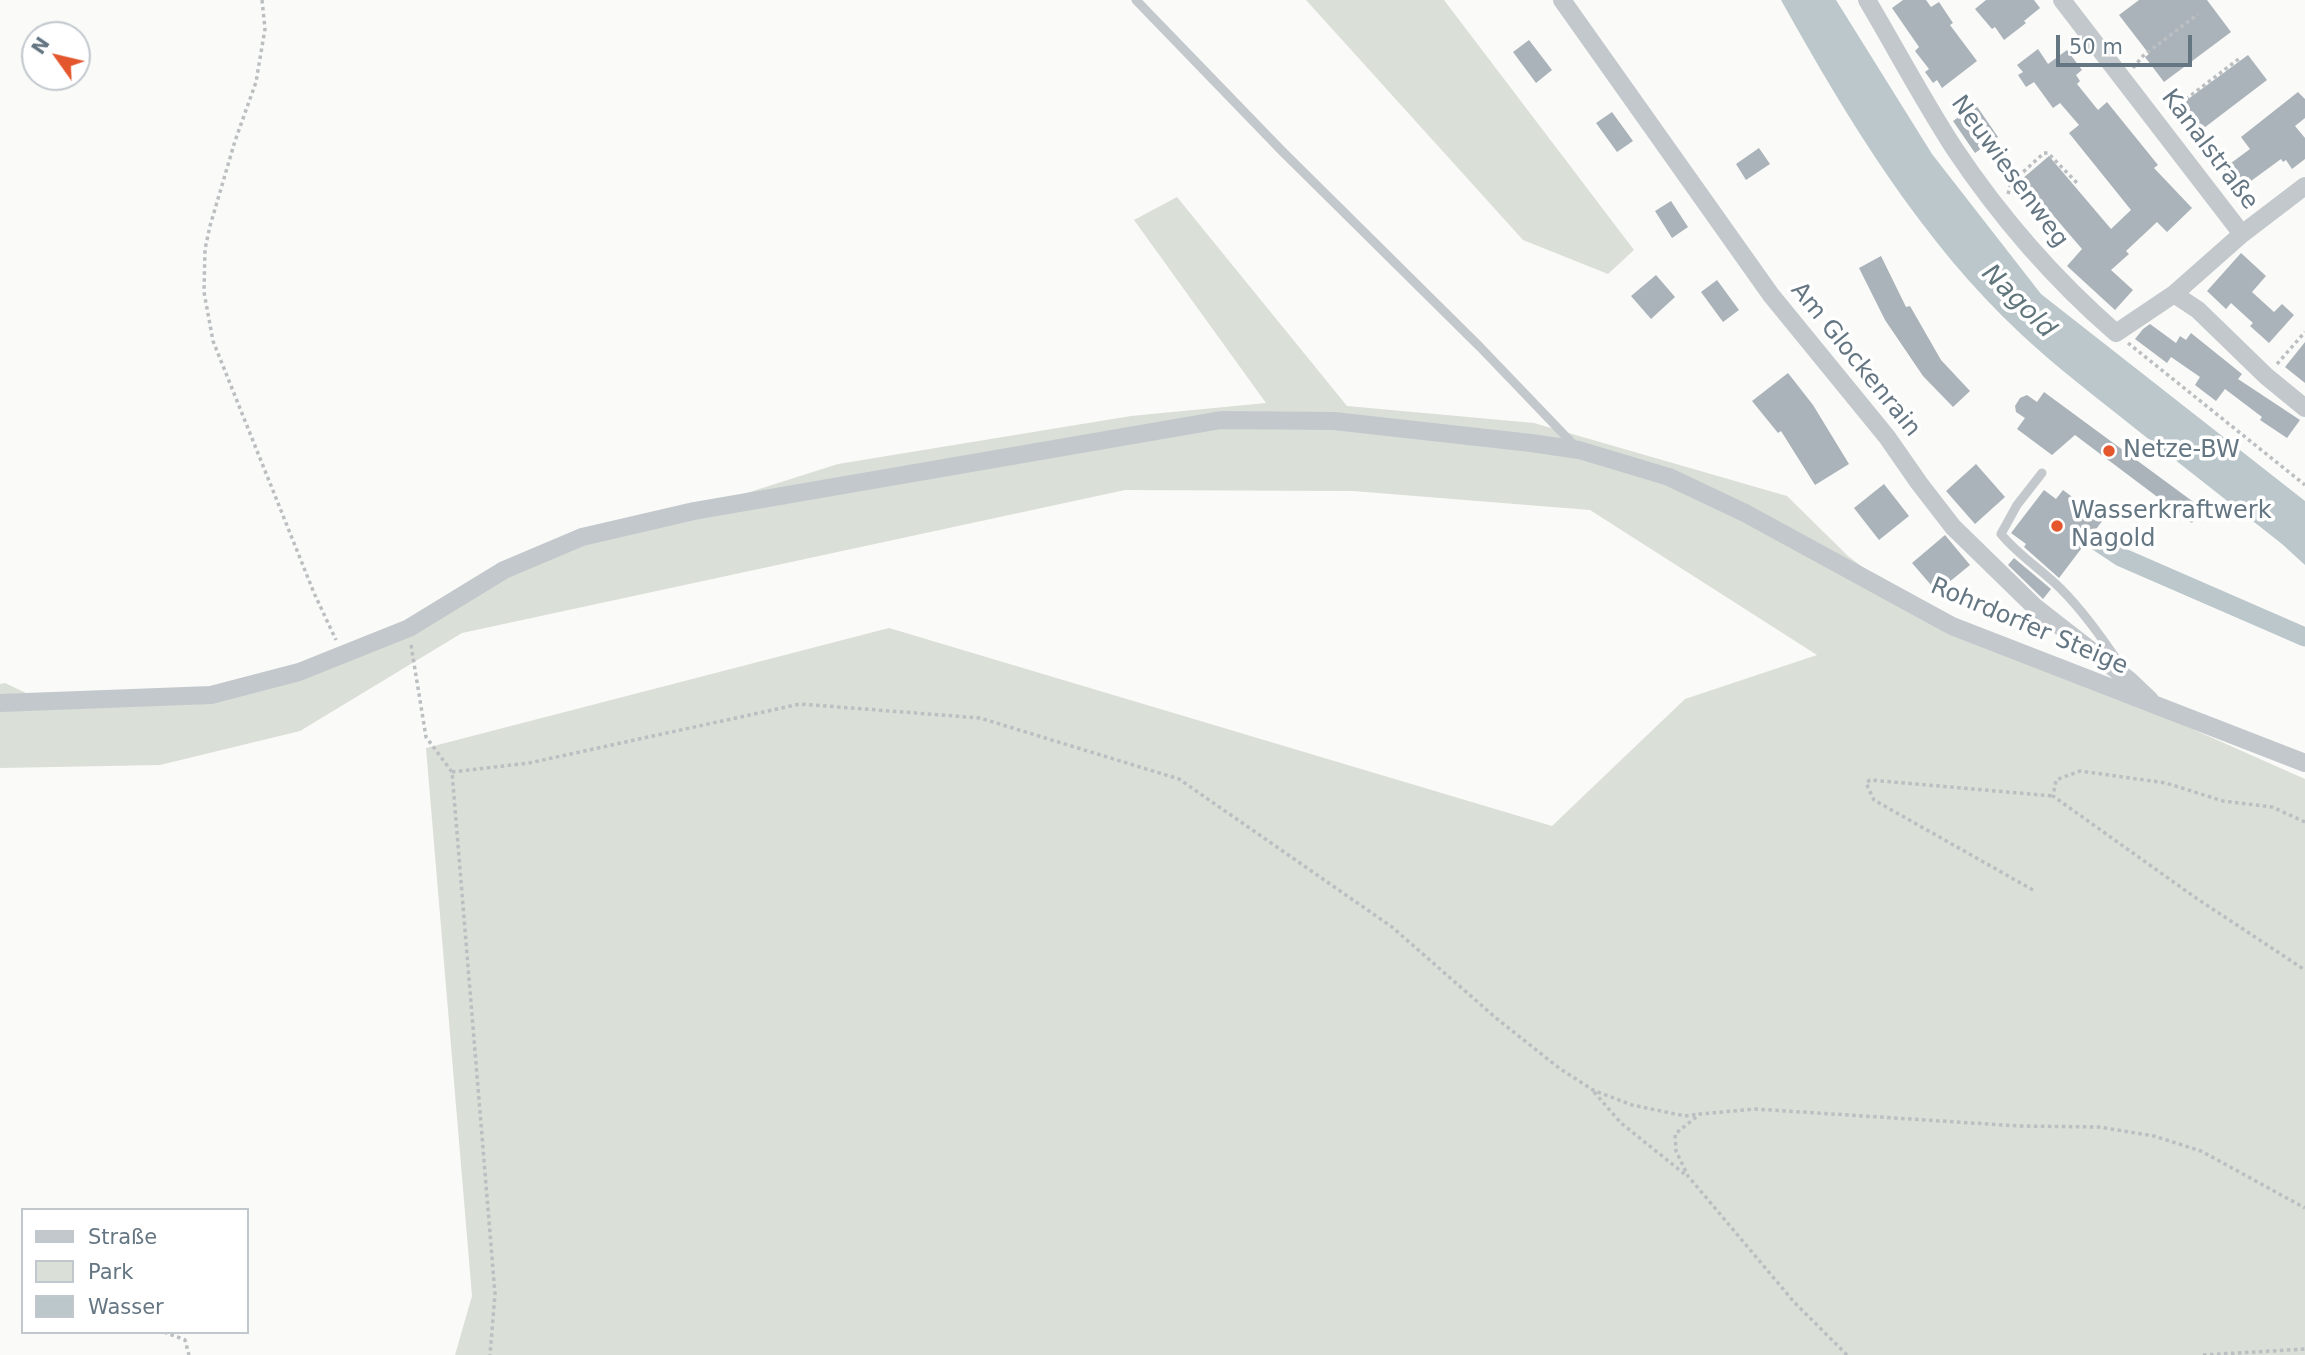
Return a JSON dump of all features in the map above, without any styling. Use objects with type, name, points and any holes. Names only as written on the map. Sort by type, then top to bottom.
[{"type":"street","name":"Am Glockenrain","points":[[1562,0],[1771,295],[1887,437],[1953,527],[2034,606],[2129,680],[2158,708]]},
{"type":"street","name":"Neuwiesenweg","points":[[1867,0],[1954,147],[1997,207],[2077,299],[2116,333]]},
{"type":"street","name":"Kanalstraße","points":[[2062,0],[2242,234],[2305,186]]},
{"type":"street","points":[[2116,333],[2174,294],[2242,234]]},
{"type":"street","points":[[2174,294],[2198,310],[2266,376],[2305,408]]},
{"type":"street","name":"Rohrdorfer Steige","points":[[0,703],[211,695],[299,672],[408,628],[504,570],[582,537],[694,511],[1221,420],[1334,421],[1579,450],[1669,477],[1745,513],[1952,626],[2305,763]]},
{"type":"lane","points":[[1136,0],[1579,450]]},
{"type":"lane","points":[[2042,473],[2017,505],[2001,534],[2013,548],[2061,589],[2098,632],[2129,680]]},
{"type":"path","points":[[262,0],[265,29],[258,69],[210,226],[205,248],[204,292],[213,341],[314,593],[342,655]]},
{"type":"path","points":[[2122,77],[2138,64],[2143,56],[2198,14]]},
{"type":"path","points":[[2156,122],[2241,58]]},
{"type":"path","points":[[1997,207],[2007,196],[2011,183],[2044,153],[2048,153],[2077,183]]},
{"type":"path","points":[[2266,376],[2305,332]]},
{"type":"path","points":[[2116,333],[2305,485]]},
{"type":"path","points":[[408,628],[426,737],[452,772],[495,1294],[490,1355]]},
{"type":"path","points":[[452,772],[529,763],[800,704],[980,718],[1179,779],[1392,928],[1559,1068],[1593,1090],[1632,1105],[1685,1116],[1755,1109],[2019,1126],[2099,1127],[2154,1136],[2201,1151],[2305,1208]]},
{"type":"path","points":[[2053,796],[2056,779],[2080,771],[2165,783],[2224,801],[2272,807],[2305,822]]},
{"type":"path","points":[[2033,890],[1874,800],[1866,783],[1870,780],[2053,796],[2196,898],[2305,970]]},
{"type":"path","points":[[1593,1090],[1622,1123],[1688,1177],[1794,1302],[1847,1355]]},
{"type":"path","points":[[1688,1177],[1676,1151],[1675,1134],[1700,1114]]},
{"type":"path","points":[[169,1334],[185,1340],[190,1355]]},
{"type":"path","points":[[2203,1355],[2305,1349]]},
{"type":"green space","points":[[1306,0],[1444,0],[1634,250],[1608,274],[1523,240]]},
{"type":"green space","points":[[1177,197],[1347,406],[1534,423],[1787,496],[1848,556],[1930,618],[2109,692],[2305,779],[2305,1355],[455,1355],[472,1296],[426,748],[889,628],[1552,826],[1685,699],[1817,655],[1590,510],[1353,491],[1125,490],[462,633],[300,731],[160,765],[0,768],[0,684],[5,683],[43,701],[211,695],[408,628],[504,570],[838,464],[1131,416],[1266,403],[1134,220]]},
{"type":"water","name":"Nagold","points":[[1781,0],[1836,0],[1932,154],[2041,294],[2305,501],[2305,565],[2062,370],[1985,299],[1951,260],[1889,177],[1833,90]]},
{"type":"building","points":[[1903,0],[1926,0],[1931,7],[1939,2],[1953,23],[1950,25],[1977,61],[1942,88],[1937,80],[1933,83],[1925,72],[1929,69],[1915,51],[1919,47],[1892,8]]},
{"type":"building","points":[[1986,0],[2034,0],[2040,8],[2004,40],[1995,27],[1992,29],[1975,9]]},
{"type":"building","points":[[2139,0],[2207,0],[2231,32],[2164,82],[2145,57],[2149,54],[2119,15]]},
{"type":"building","points":[[1529,40],[1552,70],[1536,83],[1513,52]]},
{"type":"building","points":[[2038,49],[2048,64],[2067,50],[2082,70],[2076,75],[2080,81],[2077,84],[2098,110],[2107,102],[2158,165],[2154,168],[2192,208],[2167,232],[2157,222],[2126,251],[2129,254],[2111,270],[2133,290],[2115,310],[2067,266],[2082,249],[2022,179],[2049,156],[2111,229],[2131,210],[2069,133],[2079,125],[2060,103],[2053,108],[2034,82],[2026,87],[2018,75],[2023,72],[2017,65]]},
{"type":"building","points":[[2248,55],[2267,80],[2200,131],[2180,105]]},
{"type":"building","points":[[2298,92],[2305,99],[2305,118],[2295,126],[2305,138],[2305,159],[2292,169],[2286,160],[2283,162],[2281,159],[2251,181],[2248,177],[2236,186],[2223,169],[2250,149],[2241,137]]},
{"type":"building","points":[[1976,105],[1998,137],[1975,153],[1953,121]]},
{"type":"building","points":[[1612,112],[1633,141],[1617,152],[1596,123]]},
{"type":"building","points":[[1759,148],[1770,164],[1746,180],[1736,164]]},
{"type":"building","points":[[1671,201],[1688,227],[1672,238],[1655,211]]},
{"type":"building","points":[[2241,253],[2266,276],[2252,292],[2274,312],[2282,304],[2294,315],[2269,343],[2250,326],[2253,323],[2231,303],[2226,309],[2207,291]]},
{"type":"building","points":[[1881,256],[1906,307],[1910,306],[1941,360],[1970,391],[1953,407],[1923,376],[1885,320],[1859,268]]},
{"type":"building","points":[[1656,275],[1675,297],[1651,319],[1631,296]]},
{"type":"building","points":[[1717,280],[1739,310],[1723,322],[1701,292]]},
{"type":"building","points":[[2150,324],[2176,343],[2180,336],[2186,340],[2191,333],[2242,374],[2238,379],[2300,420],[2287,438],[2260,420],[2262,417],[2225,389],[2216,401],[2195,385],[2200,377],[2171,357],[2167,363],[2135,339]]},
{"type":"building","points":[[2305,342],[2305,383],[2285,367]]},
{"type":"building","points":[[1788,373],[1813,405],[1849,464],[1815,485],[1781,431],[1778,433],[1752,401]]},
{"type":"building","name":"Netze-BW","points":[[2044,392],[2203,509],[2192,523],[2075,435],[2052,455],[2017,429],[2025,418],[2016,412],[2015,406],[2020,398],[2027,395],[2037,402]]},
{"type":"building","points":[[1976,464],[2005,497],[1975,524],[1946,491]]},
{"type":"building","points":[[1884,484],[1909,516],[1879,540],[1854,508]]},
{"type":"building","name":"Wasserkraftwerk Nagold","points":[[2044,490],[2056,499],[2063,490],[2103,520],[2059,578],[2024,547],[2026,544],[2011,533]]},
{"type":"building","points":[[1945,535],[1970,565],[1937,592],[1912,563]]},
{"type":"building","points":[[2014,558],[2051,589],[2043,599],[2008,565]]},
{"type":"waterway","points":[[2097,541],[2121,557],[2305,637]]},
{"type":"place","name":"Netze-BW","points":[[2109,451]]},
{"type":"place","name":"Wasserkraftwerk Nagold","points":[[2057,526]]}]
